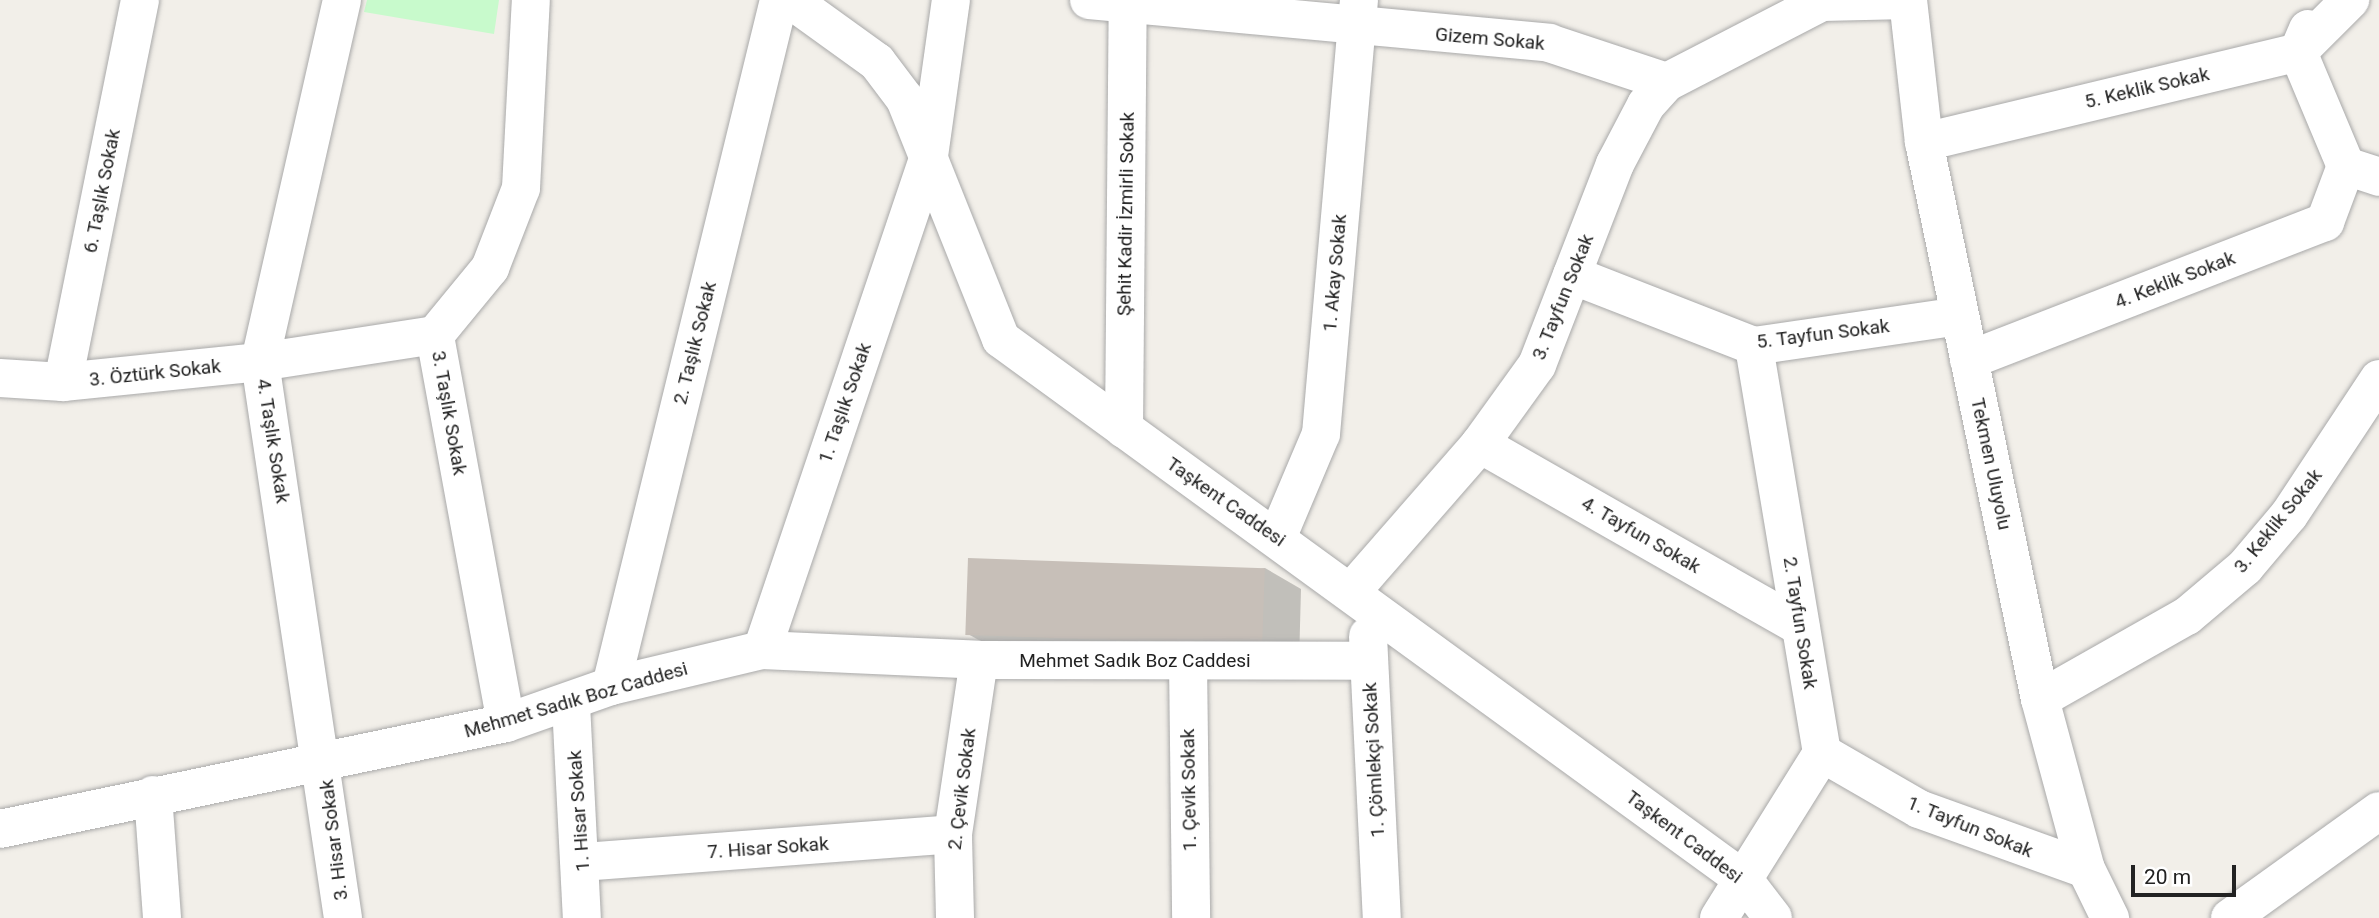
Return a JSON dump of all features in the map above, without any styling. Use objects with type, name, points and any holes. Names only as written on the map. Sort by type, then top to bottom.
[{"type":"street","name":"6. Taşlık Sokak","points":[[63,382],[141,0]]},
{"type":"street","name":"4. Taşlık Sokak","points":[[324,763],[260,362],[342,0]]},
{"type":"street","name":"3. Taşlık Sokak","points":[[506,723],[435,335],[490,268],[521,188],[531,0]]},
{"type":"street","name":"2. Taşlık Sokak","points":[[611,686],[779,0]]},
{"type":"street","name":"Taşkent Caddesi","points":[[791,0],[877,62],[905,99],[1001,339],[1743,879],[1773,918]]},
{"type":"street","name":"1. Taşlık Sokak","points":[[762,650],[929,156],[951,0]]},
{"type":"street","name":"Gizem Sokak","points":[[1089,0],[1357,14],[1549,43],[1667,82]]},
{"type":"street","points":[[1667,82],[1822,2],[1908,0]]},
{"type":"street","name":"Tekmen Uluyolu","points":[[1908,0],[1924,142],[2040,699],[2086,869],[2110,918]]},
{"type":"street","points":[[2298,52],[2320,0]]},
{"type":"street","points":[[2298,52],[2350,0]]},
{"type":"street","points":[[2362,0],[2379,5]]},
{"type":"street","name":"Şehit Kadir İzmirli Sokak","points":[[1124,429],[1128,2]]},
{"type":"street","name":"1. Akay Sokak","points":[[1278,538],[1321,435],[1357,14]]},
{"type":"street","points":[[2298,52],[2362,172]]},
{"type":"street","name":"5. Keklik Sokak","points":[[1924,142],[2298,52]]},
{"type":"street","name":"3. Tayfun Sokak","points":[[1359,597],[1480,444],[1537,365],[1615,163],[1646,105],[1667,82]]},
{"type":"street","name":"4. Keklik Sokak","points":[[1969,360],[2325,222],[2362,172]]},
{"type":"street","name":"5. Tayfun Sokak","points":[[1572,275],[1754,346],[1960,316]]},
{"type":"street","name":"3. Öztürk Sokak","points":[[0,377],[63,382],[260,362],[435,335]]},
{"type":"street","name":"2. Tayfun Sokak","points":[[1754,346],[1822,753]]},
{"type":"street","name":"3. Keklik Sokak","points":[[2040,699],[2177,623],[2245,567],[2296,505],[2379,379]]},
{"type":"street","name":"4. Tayfun Sokak","points":[[1480,444],[1801,627]]},
{"type":"street","name":"1. Çömlekçi Sokak","points":[[1359,597],[1369,661],[1382,918]]},
{"type":"street","name":"Mehmet Sadık Boz Caddesi","points":[[0,828],[153,795],[324,763],[506,723],[571,704],[611,686],[762,650],[979,660],[1369,661]]},
{"type":"street","name":"2. Çevik Sokak","points":[[955,918],[953,834],[979,660]]},
{"type":"street","name":"1. Çevik Sokak","points":[[1188,661],[1191,918]]},
{"type":"street","name":"1. Hisar Sokak","points":[[571,704],[583,862],[582,918]]},
{"type":"street","points":[[1719,918],[1822,753]]},
{"type":"street","name":"1. Tayfun Sokak","points":[[1822,753],[1919,809],[2086,869]]},
{"type":"street","name":"3. Hisar Sokak","points":[[324,763],[343,918]]},
{"type":"street","points":[[153,795],[162,918]]},
{"type":"street","points":[[2230,918],[2379,811]]},
{"type":"street","name":"7. Hisar Sokak","points":[[583,862],[953,834]]},
{"type":"green space","points":[[367,0],[499,0],[494,34],[364,12]]},
{"type":"building","points":[[968,558],[1265,568],[1262,645],[965,635]]}]
